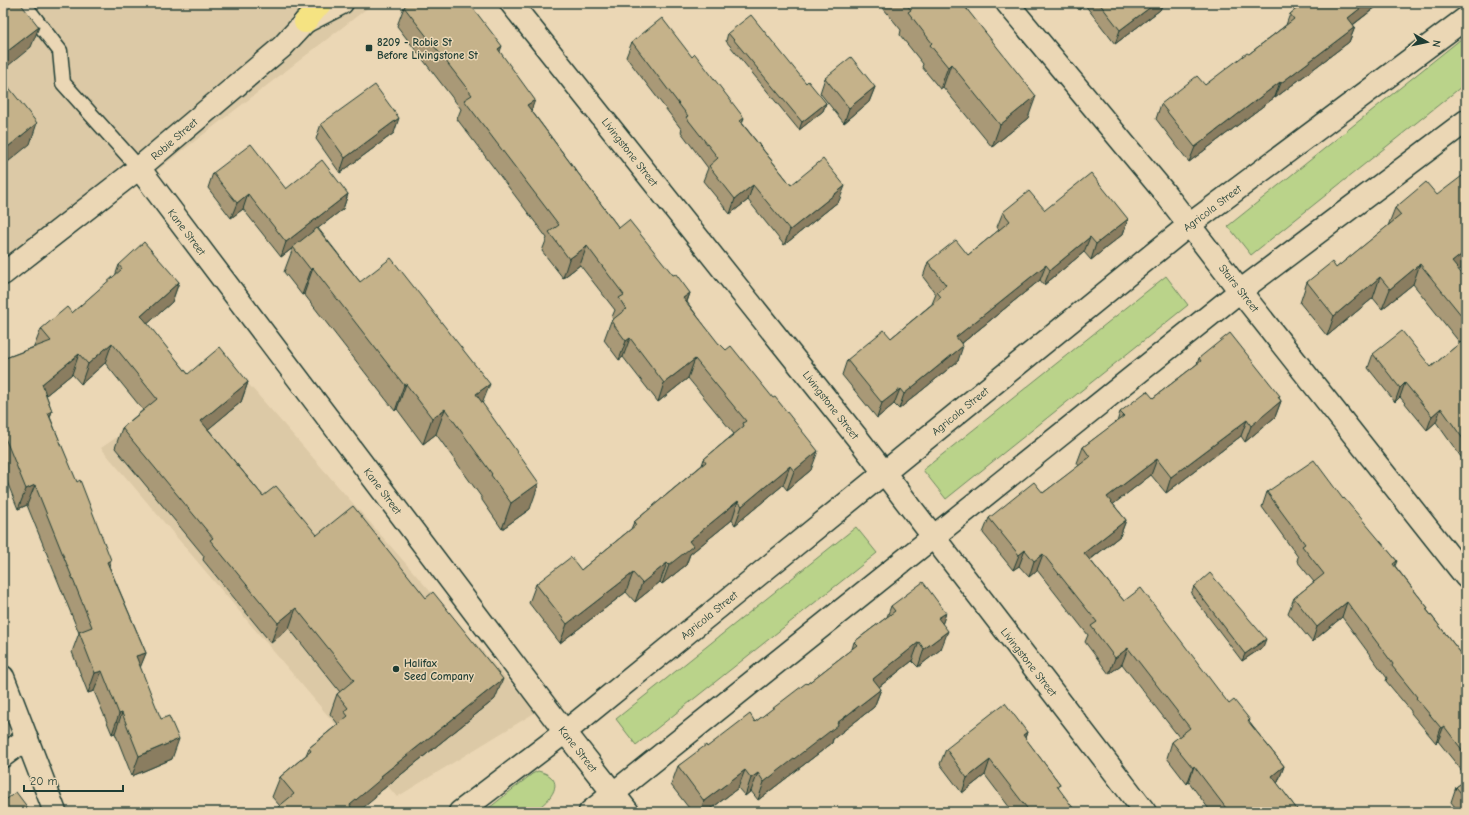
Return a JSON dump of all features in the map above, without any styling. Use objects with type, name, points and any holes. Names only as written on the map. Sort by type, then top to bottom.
[{"type":"main road","points":[[305,22],[322,3]]},
{"type":"street","name":"Robie Street","points":[[3,274],[139,168],[282,47],[305,22],[342,3]]},
{"type":"street","name":"Livingstone Street","points":[[511,3],[884,473],[1145,812]]},
{"type":"street","name":"Stairs Street","points":[[1007,3],[1164,192],[1240,291],[1466,577]]},
{"type":"street","name":"Agricola Street","points":[[460,812],[565,732],[1190,225],[1466,18]]},
{"type":"street","points":[[590,812],[1240,291],[1466,121]]},
{"type":"street","name":"Kane Street","points":[[139,168],[565,732],[628,812]]},
{"type":"street","points":[[3,677],[55,812]]},
{"type":"street","points":[[3,756],[27,738]]},
{"type":"lane","points":[[23,3],[60,51],[63,83],[139,168]]},
{"type":"shaded area","points":[[3,3],[374,3],[3,289]]},
{"type":"shaded area","points":[[229,362],[536,712],[397,797],[101,448]]},
{"type":"green space","points":[[1466,35],[1466,83],[1251,255],[1228,226]]},
{"type":"green space","points":[[1166,276],[1188,305],[946,499],[923,470]]},
{"type":"green space","points":[[856,527],[877,553],[636,745],[616,719]]},
{"type":"green space","points":[[538,771],[551,777],[555,786],[551,796],[536,811],[525,813],[484,812],[532,774]]},
{"type":"building","points":[[3,3],[20,3],[39,27],[4,54],[3,61]]},
{"type":"building","points":[[409,3],[469,3],[502,46],[498,49],[535,100],[527,105],[619,228],[629,220],[673,275],[676,274],[690,293],[683,298],[719,344],[726,350],[731,346],[773,398],[775,397],[818,451],[794,471],[790,466],[742,506],[738,501],[689,541],[693,546],[669,565],[667,563],[642,583],[633,573],[567,624],[536,584],[571,557],[581,570],[636,525],[634,522],[706,462],[704,459],[744,426],[743,423],[746,421],[695,359],[664,383],[630,338],[626,341],[611,321],[626,309],[619,298],[624,295],[587,246],[569,259],[549,232],[559,225],[464,100],[472,95],[404,7]]},
{"type":"building","points":[[905,3],[966,3],[969,6],[966,8],[1036,96],[1000,125],[951,64],[948,67],[930,45],[932,43],[908,12],[911,10]]},
{"type":"building","points":[[1099,3],[1156,3],[1120,30]]},
{"type":"building","points":[[1304,3],[1367,3],[1348,18],[1355,27],[1195,147],[1161,104],[1197,76],[1205,85],[1247,53],[1249,54],[1294,19],[1290,14]]},
{"type":"building","points":[[751,15],[806,83],[808,81],[826,103],[802,122],[728,33]]},
{"type":"building","points":[[662,18],[692,57],[695,54],[744,118],[740,121],[791,185],[823,159],[845,186],[790,230],[753,185],[735,199],[709,166],[718,158],[686,117],[688,116],[632,42]]},
{"type":"building","points":[[851,57],[875,87],[849,108],[825,78]]},
{"type":"building","points":[[3,80],[37,123],[3,151]]},
{"type":"building","points":[[375,85],[399,118],[345,158],[321,124]]},
{"type":"building","points":[[251,144],[286,189],[322,160],[348,194],[286,242],[248,194],[237,203],[213,173]]},
{"type":"building","points":[[1091,173],[1128,219],[1096,244],[1090,237],[1050,270],[1046,265],[956,337],[963,346],[904,394],[900,389],[882,403],[847,360],[884,330],[891,338],[941,297],[937,292],[946,285],[928,262],[956,240],[968,255],[1010,221],[1003,212],[1029,191],[1045,210]]},
{"type":"building","points":[[1466,173],[1466,251],[1452,262],[1466,279],[1466,321],[1420,264],[1390,289],[1380,277],[1334,316],[1307,282],[1332,262],[1336,268],[1401,215],[1395,208],[1426,182],[1437,195]]},
{"type":"building","points":[[317,228],[360,282],[391,258],[490,384],[476,394],[539,483],[511,503],[445,409],[432,418],[406,384],[404,385],[313,268],[311,270],[293,247]]},
{"type":"building","points":[[144,242],[179,282],[141,316],[188,374],[220,347],[248,382],[201,421],[263,496],[276,486],[317,535],[353,506],[426,598],[433,592],[503,679],[381,776],[382,778],[350,805],[351,807],[346,812],[272,812],[294,794],[280,777],[311,751],[309,748],[348,716],[344,711],[348,708],[337,694],[354,680],[296,608],[278,623],[210,540],[213,538],[122,428],[157,399],[112,343],[88,364],[79,354],[42,384],[52,411],[48,413],[77,482],[80,480],[111,560],[107,562],[146,653],[136,656],[161,719],[169,716],[179,739],[139,756],[122,713],[119,714],[102,671],[95,673],[79,632],[92,627],[35,485],[26,489],[3,433],[3,359],[51,341],[41,329],[67,307],[72,313],[122,269],[119,265]]},
{"type":"building","points":[[1402,331],[1431,367],[1461,342],[1466,348],[1466,443],[1441,408],[1432,416],[1405,383],[1400,388],[1373,354]]},
{"type":"building","points":[[1230,333],[1280,396],[1278,397],[1281,401],[1251,426],[1247,420],[1171,477],[1157,459],[1107,497],[1126,520],[1084,553],[1124,601],[1141,588],[1229,704],[1234,700],[1250,720],[1248,721],[1284,766],[1272,776],[1299,812],[1229,812],[1194,766],[1193,768],[1172,742],[1190,728],[1128,648],[1115,658],[1091,626],[1097,622],[1043,554],[1034,561],[1025,550],[1019,555],[989,518],[1034,482],[1043,493],[1090,457],[1083,447],[1124,416],[1120,412],[1147,391],[1153,398],[1201,361],[1199,358]]},
{"type":"building","points":[[1314,460],[1343,499],[1344,498],[1397,561],[1393,564],[1464,657],[1466,656],[1466,755],[1444,726],[1441,728],[1416,698],[1417,697],[1392,666],[1393,664],[1347,602],[1317,627],[1294,598],[1324,574],[1302,546],[1305,544],[1267,492]]},
{"type":"building","points":[[1210,573],[1266,639],[1245,654],[1194,587]]},
{"type":"building","points":[[923,582],[946,613],[938,618],[948,631],[924,649],[919,642],[873,679],[881,689],[837,723],[838,725],[764,782],[758,773],[751,778],[745,770],[704,801],[678,766],[706,745],[707,747],[750,714],[755,722],[806,683],[807,684],[857,645],[854,642],[895,611],[891,606]]},
{"type":"building","points":[[1005,703],[1027,732],[1023,735],[1060,784],[1057,786],[1076,812],[1030,812],[990,760],[967,778],[946,749]]},
{"type":"building","points":[[1466,780],[1466,799],[1456,787]]},
{"type":"building","points":[[16,792],[31,812],[3,812],[3,802]]},
{"type":"building","points":[[1466,804],[1466,812],[1456,812]]},
{"type":"place","name":"8209 - Robie St Before Livingstone St","points":[[369,48]]},
{"type":"place","name":"Halifax Seed Company","points":[[396,669]]}]
